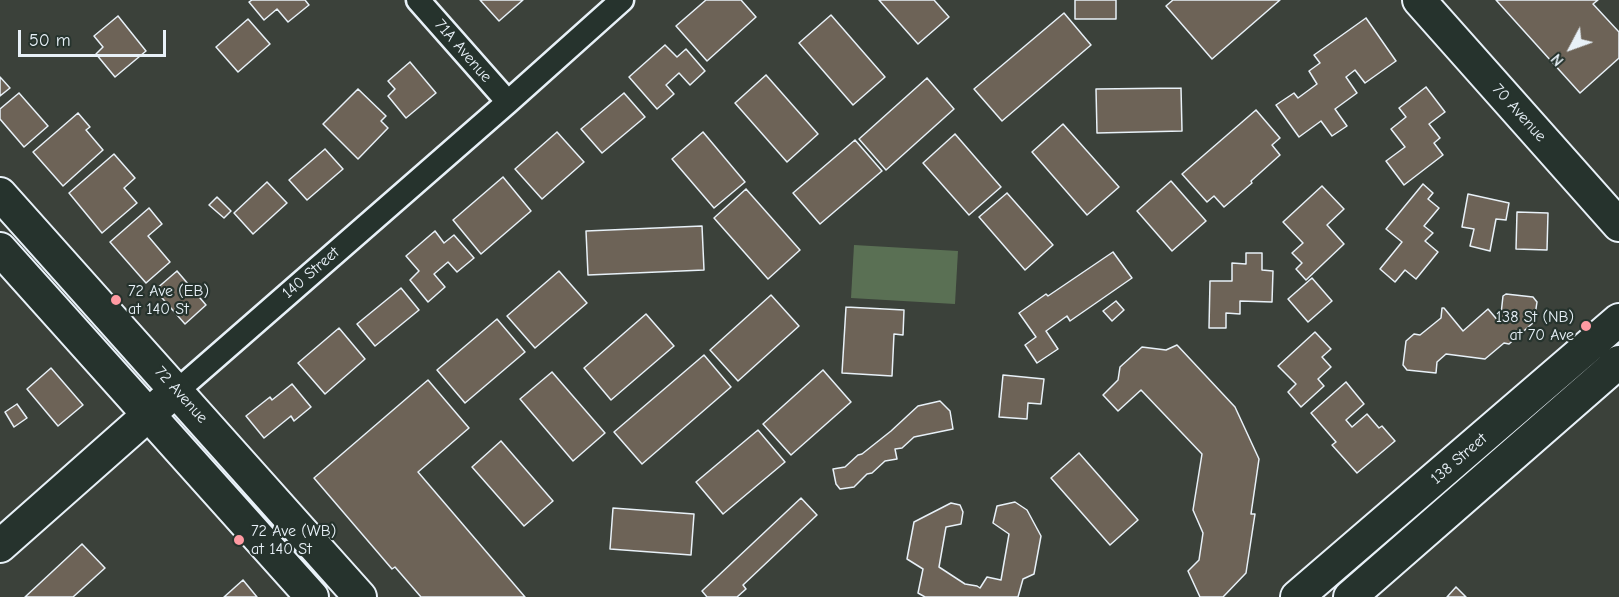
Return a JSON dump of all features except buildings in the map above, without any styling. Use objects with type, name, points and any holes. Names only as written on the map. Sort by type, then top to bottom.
[{"type":"main road","name":"70 Avenue","points":[[1419,0],[1619,225]]},
{"type":"main road","name":"72 Avenue","points":[[0,194],[360,597]]},
{"type":"main road","points":[[0,249],[312,597]]},
{"type":"main road","name":"138 Street","points":[[1297,597],[1619,320]]},
{"type":"main road","name":"138 Street","points":[[1350,597],[1619,362]]},
{"type":"main road","name":"140 Street","points":[[0,546],[177,391]]},
{"type":"street","name":"71A Avenue","points":[[418,0],[508,102]]},
{"type":"street","name":"140 Street","points":[[177,391],[622,0]]},
{"type":"green space","points":[[854,245],[958,251],[955,304],[851,298]]},
{"type":"place","name":"72 Ave (EB) at 140 St","points":[[116,300]]},
{"type":"place","name":"138 St (NB) at 70 Ave","points":[[1586,326]]},
{"type":"place","name":"72 Ave (WB) at 140 St","points":[[239,540]]}]
